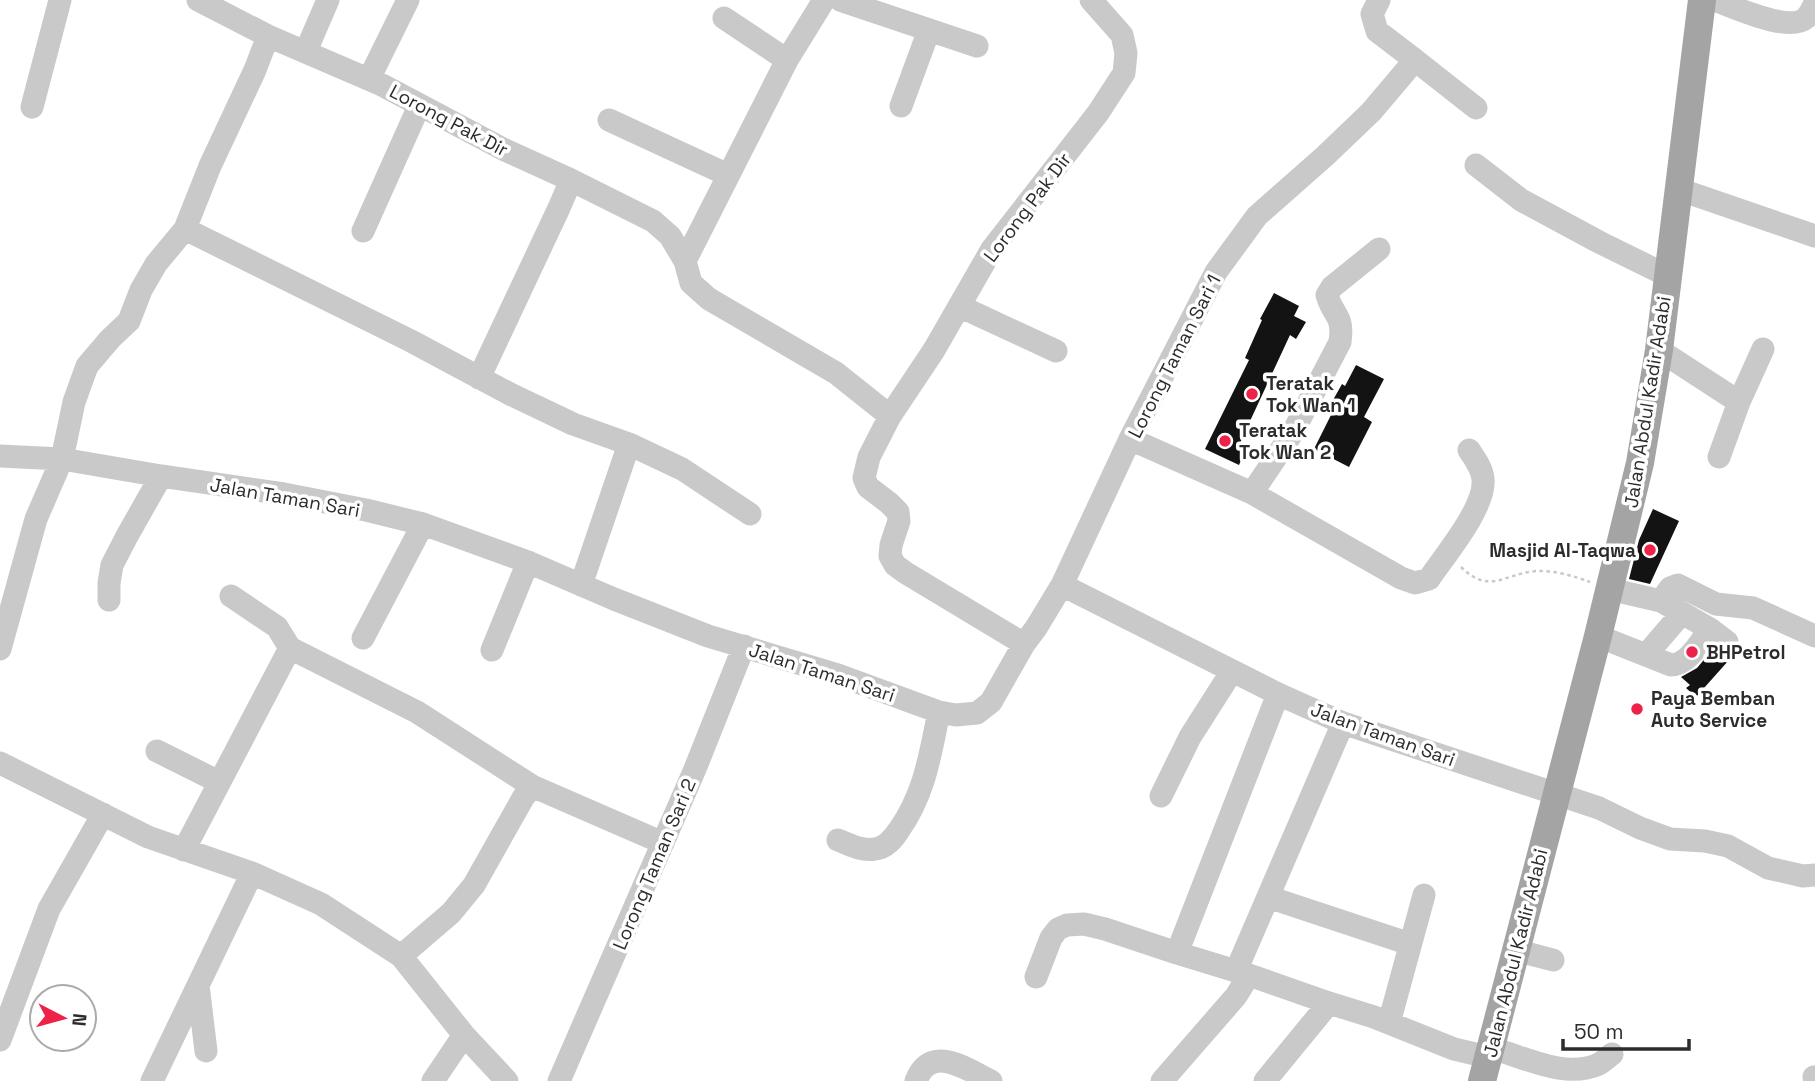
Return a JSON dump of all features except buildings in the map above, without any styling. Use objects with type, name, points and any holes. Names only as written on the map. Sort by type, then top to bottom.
[{"type":"main road","name":"Jalan Abdul Kadir Adabi","points":[[1487,1062],[1640,464],[1659,350],[1702,0]]},
{"type":"street","points":[[33,107],[60,0]]},
{"type":"street","name":"Lorong Pak Dir","points":[[198,0],[268,36],[369,79],[505,150],[653,221],[670,236],[685,261],[691,283],[709,299],[836,373],[890,415]]},
{"type":"street","points":[[306,51],[328,0]]},
{"type":"street","points":[[369,79],[408,0]]},
{"type":"street","points":[[685,261],[787,61],[824,0]]},
{"type":"street","points":[[840,0],[977,46]]},
{"type":"street","name":"Lorong Pak Dir","points":[[1024,644],[895,565],[890,556],[899,521],[898,512],[868,487],[864,478],[869,457],[890,415],[934,350],[992,248],[1098,113],[1124,73],[1126,53],[1122,35],[1091,0]]},
{"type":"street","points":[[1379,0],[1372,14],[1377,31],[1476,108]]},
{"type":"street","points":[[1714,0],[1793,24],[1806,18],[1815,3]]},
{"type":"street","points":[[724,18],[787,61]]},
{"type":"street","points":[[901,106],[929,30]]},
{"type":"street","points":[[0,649],[36,519],[62,459],[74,402],[87,366],[129,321],[141,290],[156,264],[186,229],[204,179],[268,36]]},
{"type":"street","name":"Lorong Taman Sari 1","points":[[1062,585],[1130,439],[1216,272],[1257,216],[1371,112],[1415,60]]},
{"type":"street","points":[[363,231],[419,106]]},
{"type":"street","points":[[609,120],[728,175]]},
{"type":"street","points":[[1476,165],[1521,200],[1668,276]]},
{"type":"street","points":[[479,378],[571,180]]},
{"type":"street","points":[[1678,189],[1815,236]]},
{"type":"street","points":[[186,229],[573,424],[629,444],[682,469],[750,514]]},
{"type":"street","points":[[1252,493],[1293,432],[1340,342],[1342,329],[1339,318],[1327,295],[1332,287],[1379,249]]},
{"type":"street","points":[[959,306],[1056,351]]},
{"type":"street","points":[[1719,457],[1739,402],[1763,349]]},
{"type":"street","points":[[1659,350],[1739,402]]},
{"type":"street","points":[[1130,439],[1252,493],[1401,578],[1415,583],[1429,579],[1476,510],[1482,495],[1483,479],[1479,465],[1469,450]]},
{"type":"street","points":[[582,585],[629,444]]},
{"type":"street","name":"Jalan Taman Sari","points":[[0,456],[62,459],[284,494],[423,524],[528,562],[708,636],[838,676],[939,712],[956,715],[976,713],[991,702],[1062,585],[1278,694],[1343,723],[1599,808],[1670,839],[1705,841],[1728,846],[1768,868],[1803,876],[1815,875]]},
{"type":"street","points":[[109,600],[112,565],[161,476]]},
{"type":"street","points":[[363,638],[423,524]]},
{"type":"street","points":[[492,650],[528,562]]},
{"type":"street","points":[[1661,601],[1670,588],[1678,585],[1716,604],[1753,608],[1815,636]]},
{"type":"street","points":[[1598,636],[1676,665],[1718,636],[1661,601],[1609,589]]},
{"type":"street","points":[[231,596],[276,627],[290,648],[417,712],[527,792]]},
{"type":"street","points":[[1646,655],[1682,613]]},
{"type":"street","name":"Lorong Taman Sari 2","points":[[559,1081],[663,843],[744,646]]},
{"type":"street","points":[[184,850],[290,648]]},
{"type":"street","points":[[1161,796],[1190,737],[1232,671]]},
{"type":"street","points":[[1177,954],[1278,694]]},
{"type":"street","points":[[838,840],[858,849],[877,849],[892,841],[908,818],[922,790],[939,712]]},
{"type":"street","points":[[1162,1081],[1236,996],[1268,897],[1343,723]]},
{"type":"street","points":[[157,751],[219,782]]},
{"type":"street","points":[[0,763],[148,837],[252,873],[321,904],[401,956],[464,1035],[507,1081]]},
{"type":"street","points":[[469,764],[527,792],[663,843]]},
{"type":"street","points":[[401,956],[451,913],[474,885],[527,792]]},
{"type":"street","points":[[0,1040],[49,909],[103,814]]},
{"type":"street","points":[[152,1081],[252,873]]},
{"type":"street","points":[[1389,1023],[1424,895]]},
{"type":"street","points":[[1268,897],[1410,944]]},
{"type":"street","points":[[1036,977],[1051,938],[1058,929],[1084,923],[1389,1023],[1487,1062],[1515,1054],[1539,1064],[1583,1068],[1600,1063],[1612,1054]]},
{"type":"street","points":[[1515,950],[1553,960]]},
{"type":"street","points":[[198,985],[206,1051]]},
{"type":"street","points":[[1265,1081],[1329,1003]]},
{"type":"street","points":[[433,1081],[464,1035]]},
{"type":"street","points":[[916,1081],[924,1066],[940,1061],[991,1081]]},
{"type":"path","points":[[1470,576],[1484,582],[1540,571],[1575,577],[1609,589]]},
{"type":"place","name":"Teratak Tok Wan 1","points":[[1252,394]]},
{"type":"place","name":"Teratak Tok Wan 2","points":[[1225,441]]},
{"type":"place","name":"Masjid Al-Taqwa","points":[[1650,550]]},
{"type":"place","name":"BHPetrol","points":[[1692,652]]},
{"type":"place","name":"Paya Bemban Auto Service","points":[[1637,709]]}]
